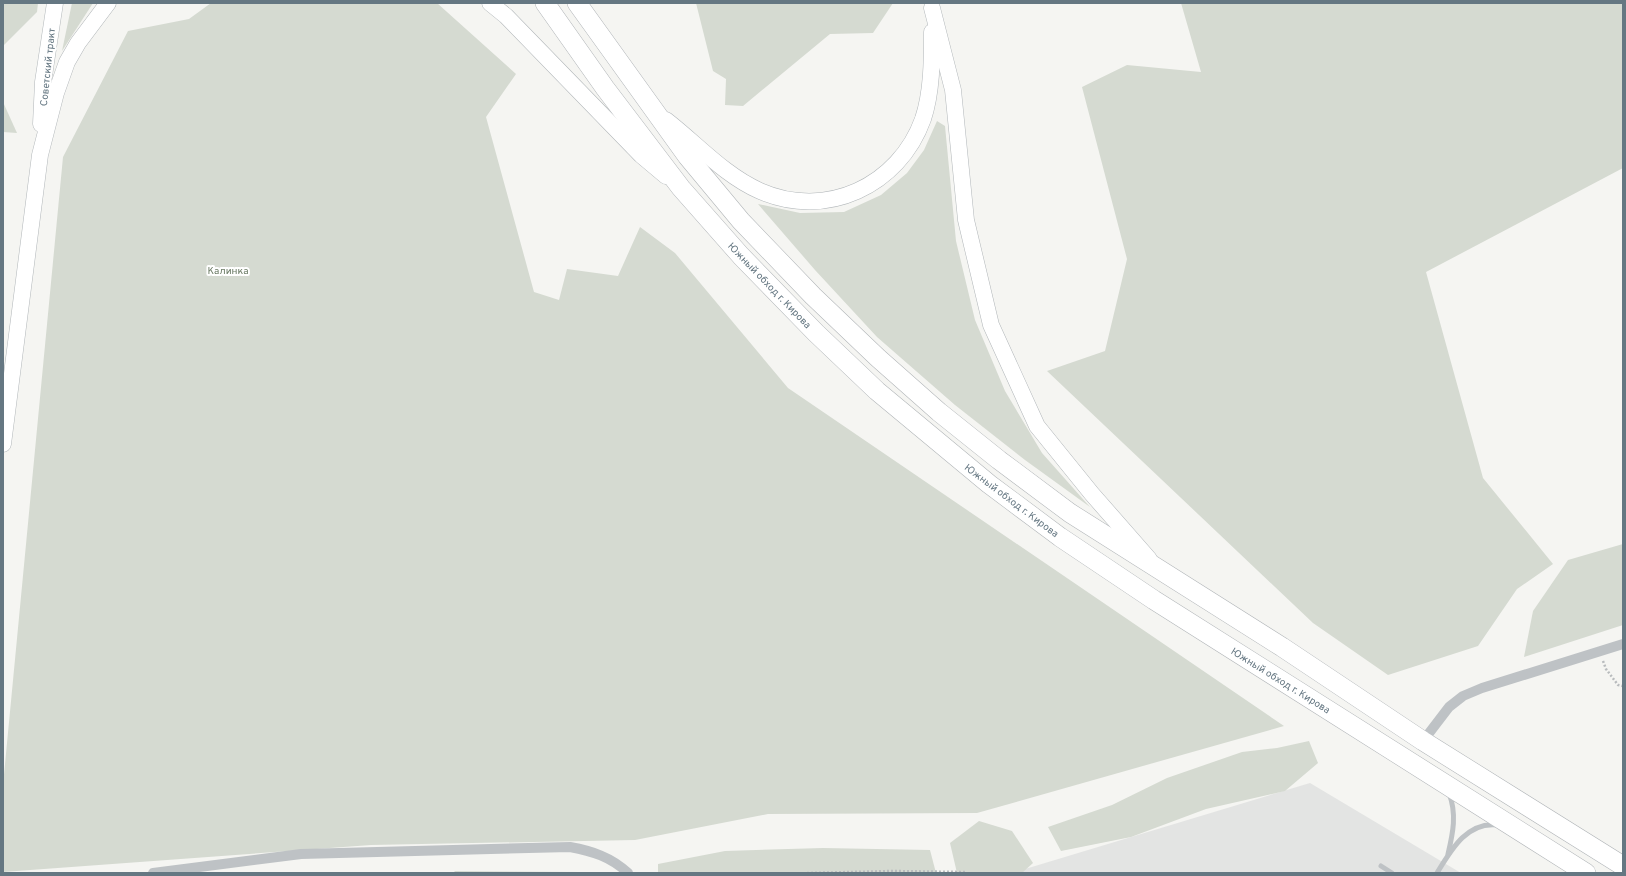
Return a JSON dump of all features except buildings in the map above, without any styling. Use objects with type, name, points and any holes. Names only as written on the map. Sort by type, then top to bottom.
[{"type":"highway","name":"Южный обход г. Кирова","points":[[545,3],[605,88],[681,188],[741,256],[877,391],[989,484],[1060,537],[1154,600],[1586,873]]},
{"type":"highway","points":[[577,3],[687,156],[741,222],[813,296],[878,358],[939,412],[999,460],[1070,513],[1282,647],[1423,740],[1623,866]]},
{"type":"main road","name":"Советский тракт","points":[[40,155],[43,82],[55,3]]},
{"type":"main road","points":[[3,444],[40,155],[56,93],[67,62],[78,43],[108,3]]},
{"type":"main road","points":[[490,3],[506,16],[641,155],[681,188]]},
{"type":"main road","points":[[658,114],[685,135],[722,168],[745,184],[761,192],[782,198],[815,201],[848,195],[878,180],[906,152],[916,135],[927,104],[931,77],[932,5]]},
{"type":"main road","points":[[932,5],[953,90],[966,220],[992,324],[1036,426],[1092,494],[1159,570]]},
{"type":"street","points":[[1423,740],[1448,707],[1463,696],[1482,688],[1623,644]]},
{"type":"street","points":[[154,873],[301,854],[570,847],[587,850],[606,857],[628,873]]},
{"type":"lane","points":[[1446,785],[1453,803],[1454,818],[1453,831],[1447,857]]},
{"type":"lane","points":[[1437,873],[1462,837],[1481,825],[1491,824],[1515,828]]},
{"type":"lane","points":[[1381,866],[1392,873]]},
{"type":"path","points":[[1599,651],[1606,669],[1618,685],[1623,686]]},
{"type":"path","points":[[807,873],[892,871],[966,873]]},
{"type":"shaded area","points":[[1310,783],[1461,873],[1012,873]]},
{"type":"green space","points":[[3,3],[38,3],[37,12],[3,46]]},
{"type":"green space","points":[[72,3],[93,3],[62,51]]},
{"type":"green space","name":"Калинка","points":[[211,3],[437,3],[516,74],[486,117],[534,292],[559,300],[567,269],[618,276],[640,227],[675,253],[788,388],[1284,726],[977,813],[768,814],[635,840],[371,845],[3,872],[3,785],[63,157],[128,31],[189,19]]},
{"type":"green space","points":[[696,3],[893,3],[873,33],[830,34],[743,106],[725,105],[726,79],[713,71]]},
{"type":"green space","points":[[1181,3],[1623,3],[1623,168],[1426,272],[1483,478],[1553,564],[1517,589],[1478,646],[1388,675],[1313,623],[1047,371],[1105,351],[1127,259],[1082,87],[1127,65],[1201,72]]},
{"type":"green space","points":[[3,102],[17,133],[3,132]]},
{"type":"green space","points":[[937,121],[945,126],[956,241],[975,320],[1005,391],[1042,453],[1090,507],[1025,460],[955,405],[877,337],[815,270],[758,204],[800,213],[844,212],[881,195],[907,173],[924,150]]},
{"type":"green space","points":[[1623,544],[1623,625],[1524,657],[1533,611],[1568,560]]},
{"type":"green space","points":[[1309,741],[1318,763],[1285,791],[1206,809],[1131,837],[1061,851],[1048,827],[1112,805],[1167,778],[1242,752],[1277,748]]},
{"type":"green space","points":[[979,821],[1012,831],[1033,863],[1022,873],[957,873],[950,843]]},
{"type":"green space","points":[[823,848],[930,850],[936,873],[658,873],[658,864],[725,851]]},
{"type":"green space","points":[[455,871],[581,872],[588,873],[453,873]]}]
